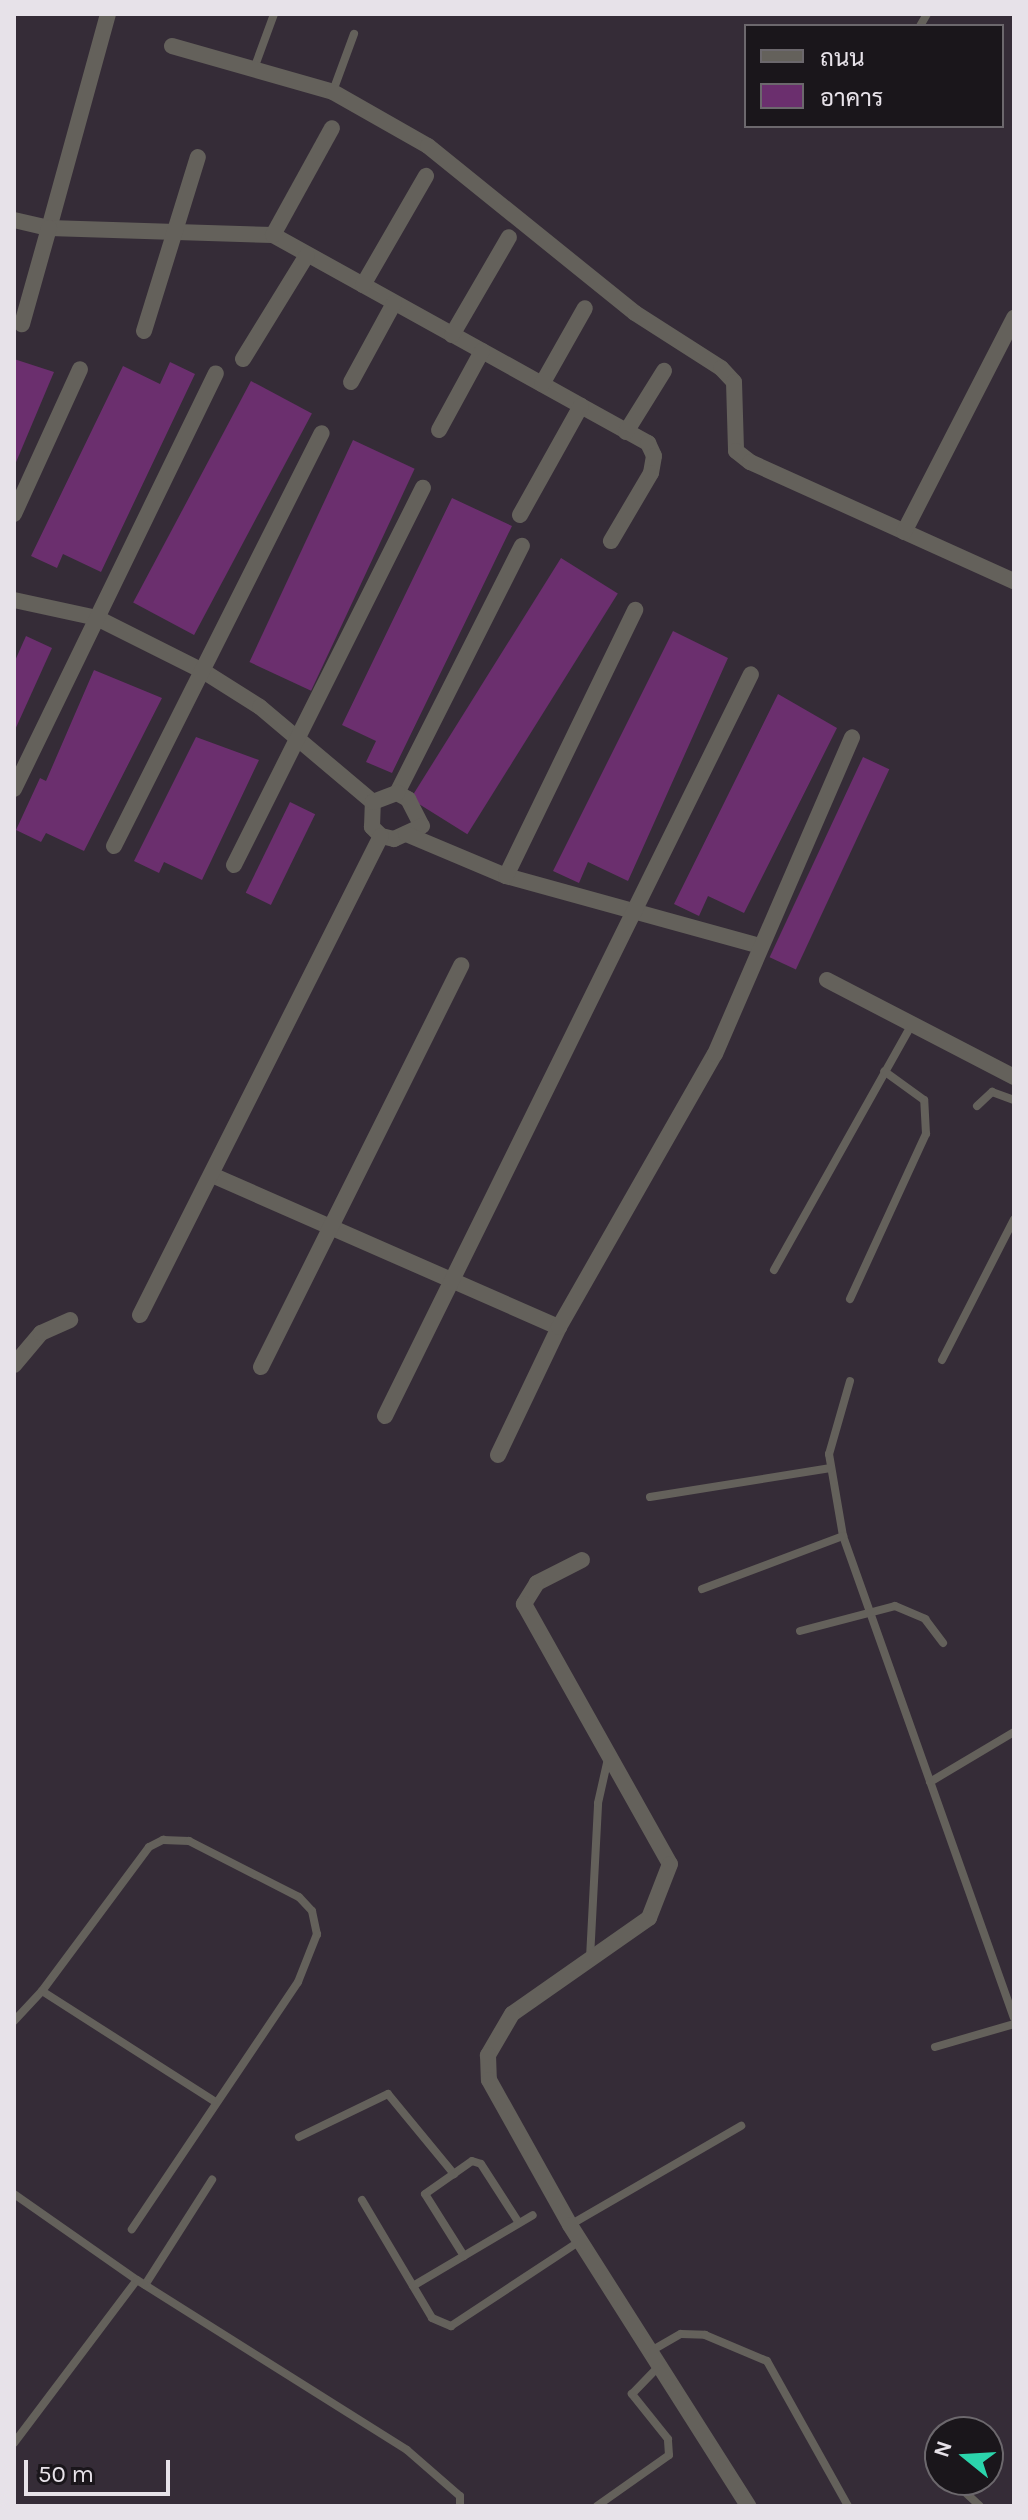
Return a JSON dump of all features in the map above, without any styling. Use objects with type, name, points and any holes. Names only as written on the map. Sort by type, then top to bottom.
[{"type":"street","points":[[22,324],[108,14]]},
{"type":"street","points":[[172,46],[255,66],[333,92],[470,174],[585,275],[721,368],[734,382],[736,451],[750,462],[1014,581]]},
{"type":"street","points":[[273,235],[332,128]]},
{"type":"street","points":[[144,331],[198,157]]},
{"type":"street","points":[[363,285],[426,176]]},
{"type":"street","points":[[14,220],[49,228],[273,235],[648,443],[654,456],[651,473],[611,541]]},
{"type":"street","points":[[452,335],[509,237]]},
{"type":"street","points":[[243,359],[307,255]]},
{"type":"street","points":[[351,382],[394,303]]},
{"type":"street","points":[[542,384],[585,308]]},
{"type":"street","points":[[904,532],[1014,318]]},
{"type":"street","points":[[439,430],[482,351]]},
{"type":"street","points":[[14,514],[80,369]]},
{"type":"street","points":[[626,432],[664,371]]},
{"type":"street","points":[[14,789],[216,373]]},
{"type":"street","points":[[520,515],[581,406]]},
{"type":"street","points":[[114,846],[322,433]]},
{"type":"street","points":[[234,865],[423,488]]},
{"type":"street","points":[[373,802],[397,793],[522,546]]},
{"type":"street","points":[[14,600],[97,618],[203,671],[297,736],[373,802]]},
{"type":"street","points":[[506,876],[635,610]]},
{"type":"street","points":[[385,1416],[450,1278],[751,674]]},
{"type":"street","points":[[498,1455],[559,1327],[715,1054],[852,737]]},
{"type":"street","points":[[373,802],[372,827],[381,836],[406,834],[422,826],[408,799],[397,793]]},
{"type":"street","points":[[406,834],[506,876],[761,946]]},
{"type":"street","points":[[140,1315],[381,836]]},
{"type":"street","points":[[261,1367],[461,965]]},
{"type":"street","points":[[827,980],[1014,1077]]},
{"type":"street","points":[[212,1175],[559,1327]]},
{"type":"street","points":[[14,1365],[41,1333],[70,1320]]},
{"type":"street","points":[[582,1560],[537,1583],[524,1604],[670,1864],[649,1918],[512,2014],[488,2055],[499,2108],[748,2506]]},
{"type":"lane","points":[[255,66],[274,14]]},
{"type":"lane","points":[[333,92],[354,34]]},
{"type":"lane","points":[[774,1270],[913,1024]]},
{"type":"lane","points":[[850,1299],[926,1134],[924,1100],[884,1071]]},
{"type":"lane","points":[[977,1106],[992,1092],[1014,1100]]},
{"type":"lane","points":[[942,1360],[1014,1219]]},
{"type":"lane","points":[[850,1381],[834,1425],[831,1468],[843,1536],[1014,2018]]},
{"type":"lane","points":[[650,1497],[831,1468]]},
{"type":"lane","points":[[702,1589],[843,1536]]},
{"type":"lane","points":[[800,1631],[870,1611],[909,1609],[943,1643]]},
{"type":"lane","points":[[930,1782],[1014,1732]]},
{"type":"lane","points":[[590,1959],[598,1803],[609,1754]]},
{"type":"lane","points":[[14,2021],[42,1991],[149,1847],[163,1840],[189,1841],[299,1897],[312,1911],[317,1934],[311,1956],[132,2229]]},
{"type":"lane","points":[[42,1991],[214,2101]]},
{"type":"lane","points":[[935,2047],[1014,2024]]},
{"type":"lane","points":[[299,2137],[388,2094],[454,2174]]},
{"type":"lane","points":[[570,2225],[741,2126]]},
{"type":"lane","points":[[464,2256],[425,2203],[425,2194],[472,2161],[481,2164],[519,2223]]},
{"type":"lane","points":[[14,2443],[141,2283],[212,2180]]},
{"type":"lane","points":[[14,2194],[141,2283],[407,2450],[460,2496],[460,2506]]},
{"type":"lane","points":[[362,2200],[432,2318],[451,2326],[580,2241]]},
{"type":"lane","points":[[413,2286],[533,2215]]},
{"type":"lane","points":[[597,2506],[669,2455],[668,2439],[632,2394],[655,2359],[681,2334],[705,2335],[767,2361],[848,2506]]},
{"type":"lane","points":[[14,2420],[25,2428]]},
{"type":"building","points":[[14,359],[54,372],[14,467]]},
{"type":"building","points":[[170,362],[195,374],[101,572],[63,554],[57,568],[31,556],[123,366],[160,384]]},
{"type":"building","points":[[251,381],[312,413],[194,635],[133,603]]},
{"type":"building","points":[[353,440],[415,469],[311,691],[249,662]]},
{"type":"building","points":[[452,498],[512,526],[392,773],[366,762],[376,741],[342,725]]},
{"type":"building","points":[[561,558],[618,594],[467,834],[411,799]]},
{"type":"building","points":[[673,631],[728,658],[628,881],[588,862],[579,883],[553,871]]},
{"type":"building","points":[[26,636],[52,648],[14,732],[14,663]]},
{"type":"building","points":[[94,670],[162,698],[84,851],[46,833],[41,842],[16,830],[40,778],[46,781]]},
{"type":"building","points":[[778,694],[837,728],[744,913],[708,896],[699,916],[674,904]]},
{"type":"building","points":[[196,737],[259,760],[202,880],[164,862],[159,873],[134,861]]},
{"type":"building","points":[[863,757],[889,769],[796,970],[770,957]]},
{"type":"building","points":[[290,802],[315,814],[271,905],[246,893]]}]
